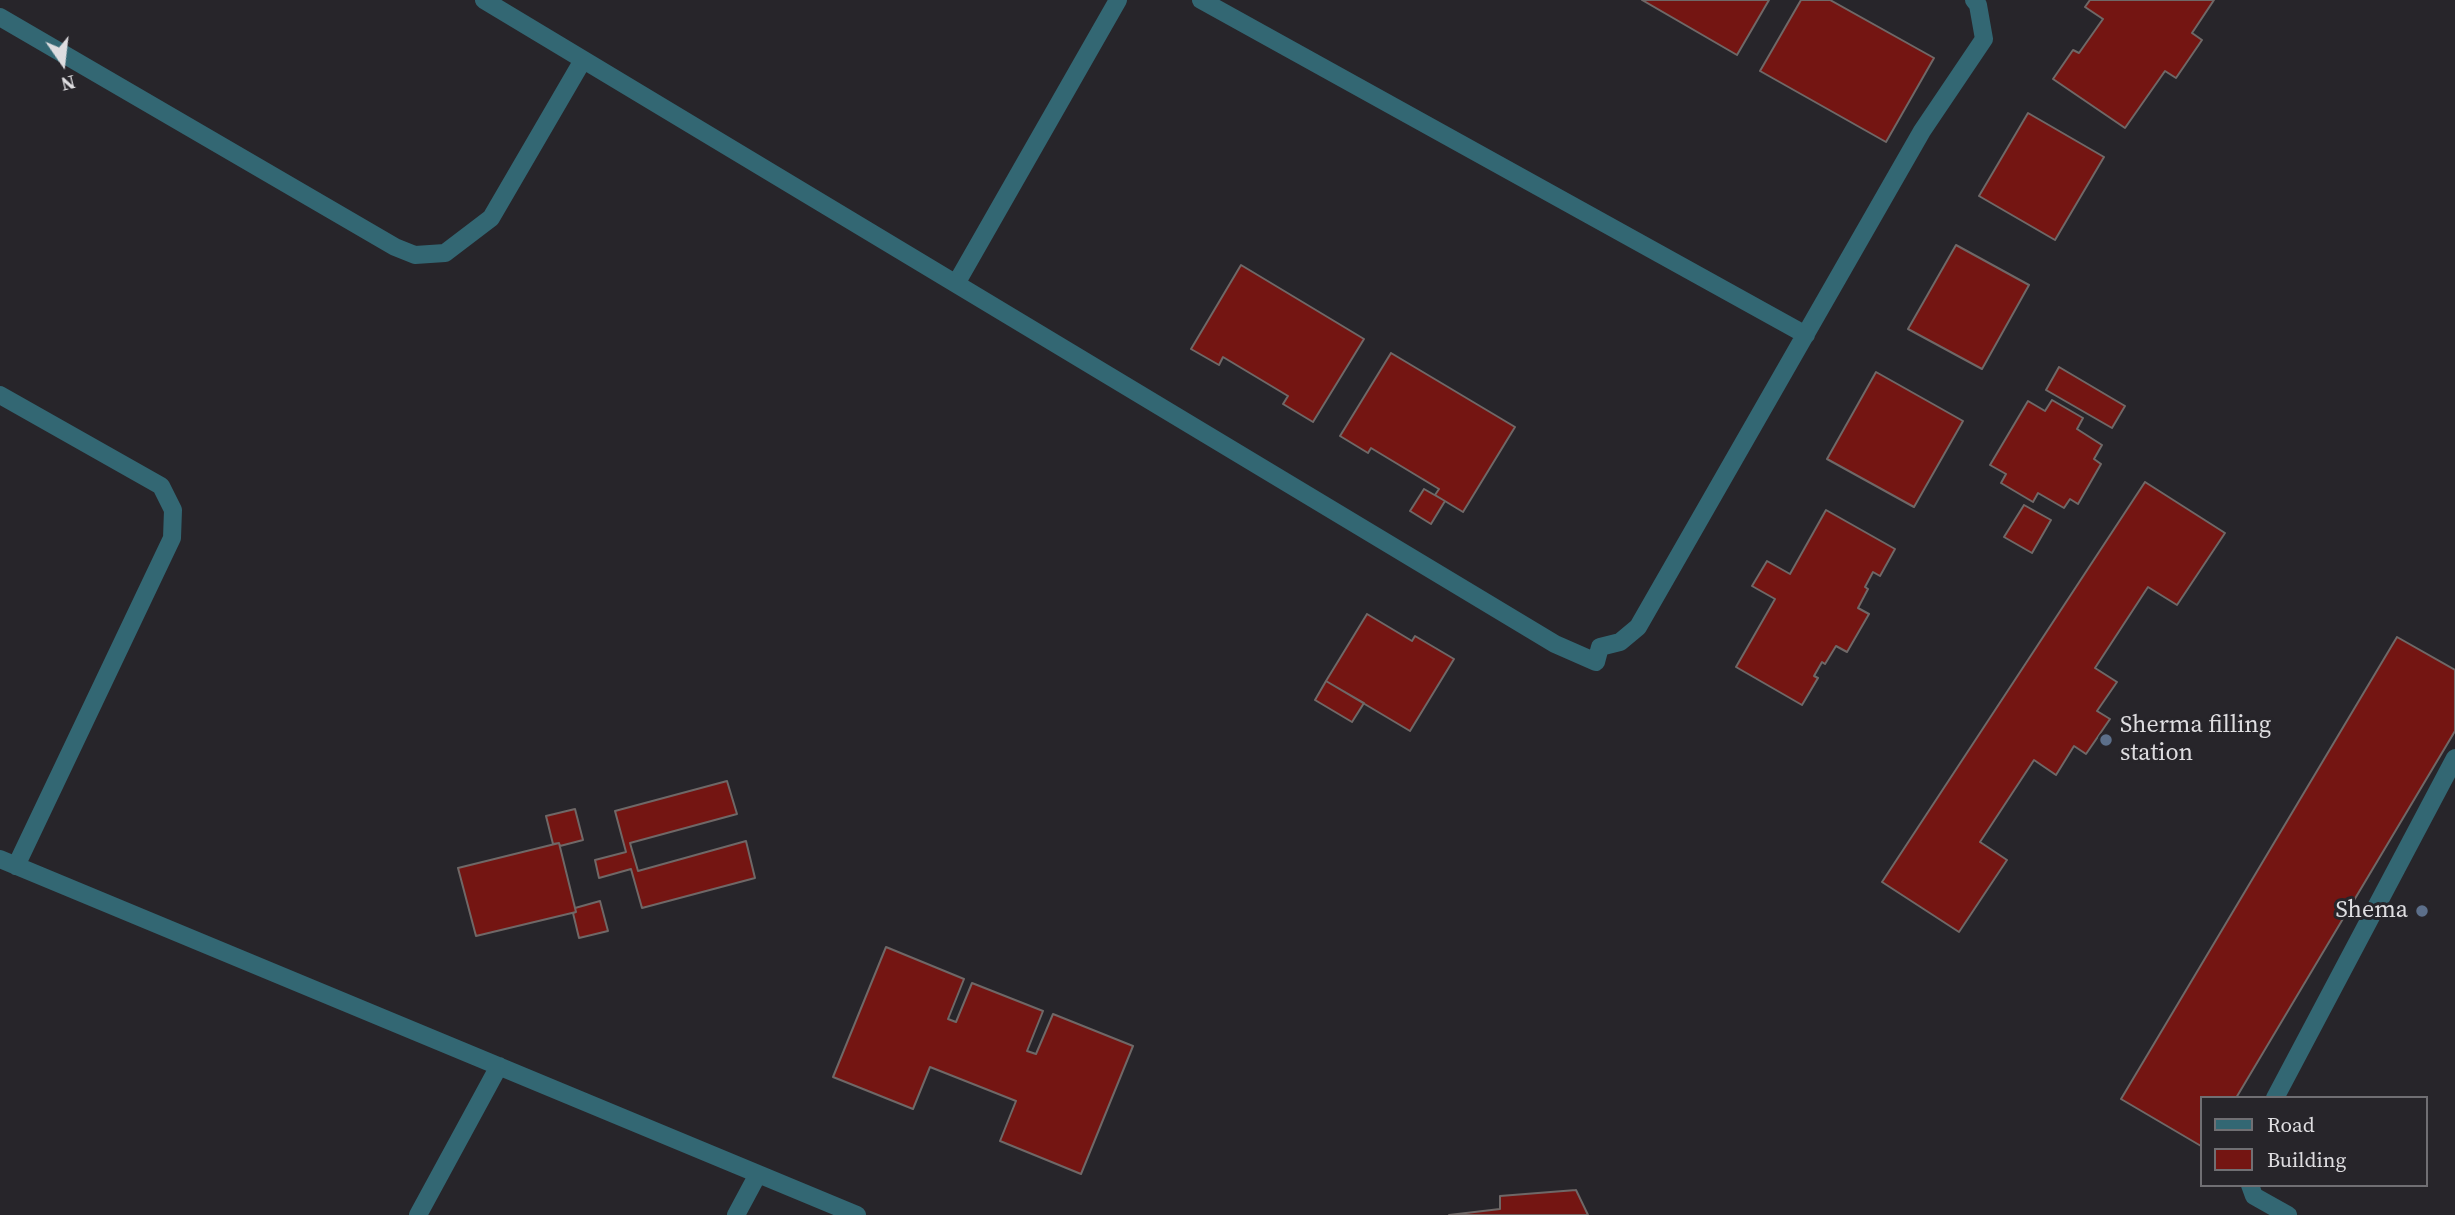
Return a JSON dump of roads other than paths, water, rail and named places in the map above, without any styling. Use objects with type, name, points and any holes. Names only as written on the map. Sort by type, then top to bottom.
[{"type":"street","points":[[484,0],[1555,644],[1596,662],[1600,647],[1620,642],[1638,627],[1922,131],[1984,39],[1978,5],[1974,0]]},
{"type":"street","points":[[957,282],[1118,0]]},
{"type":"street","points":[[1201,0],[1806,335]]},
{"type":"street","points":[[0,17],[395,247],[415,255],[445,253],[491,218],[583,60]]},
{"type":"street","points":[[0,396],[161,486],[173,510],[172,538],[8,863],[857,1215]]},
{"type":"street","points":[[2276,1096],[2455,758]]},
{"type":"street","points":[[418,1215],[499,1066]]},
{"type":"street","points":[[736,1215],[758,1174]]},
{"type":"street","points":[[2251,1187],[2254,1196],[2288,1215]]},
{"type":"place","name":"Sherma filling station","points":[[2106,740]]},
{"type":"place","name":"Shema","points":[[2422,911]]}]
